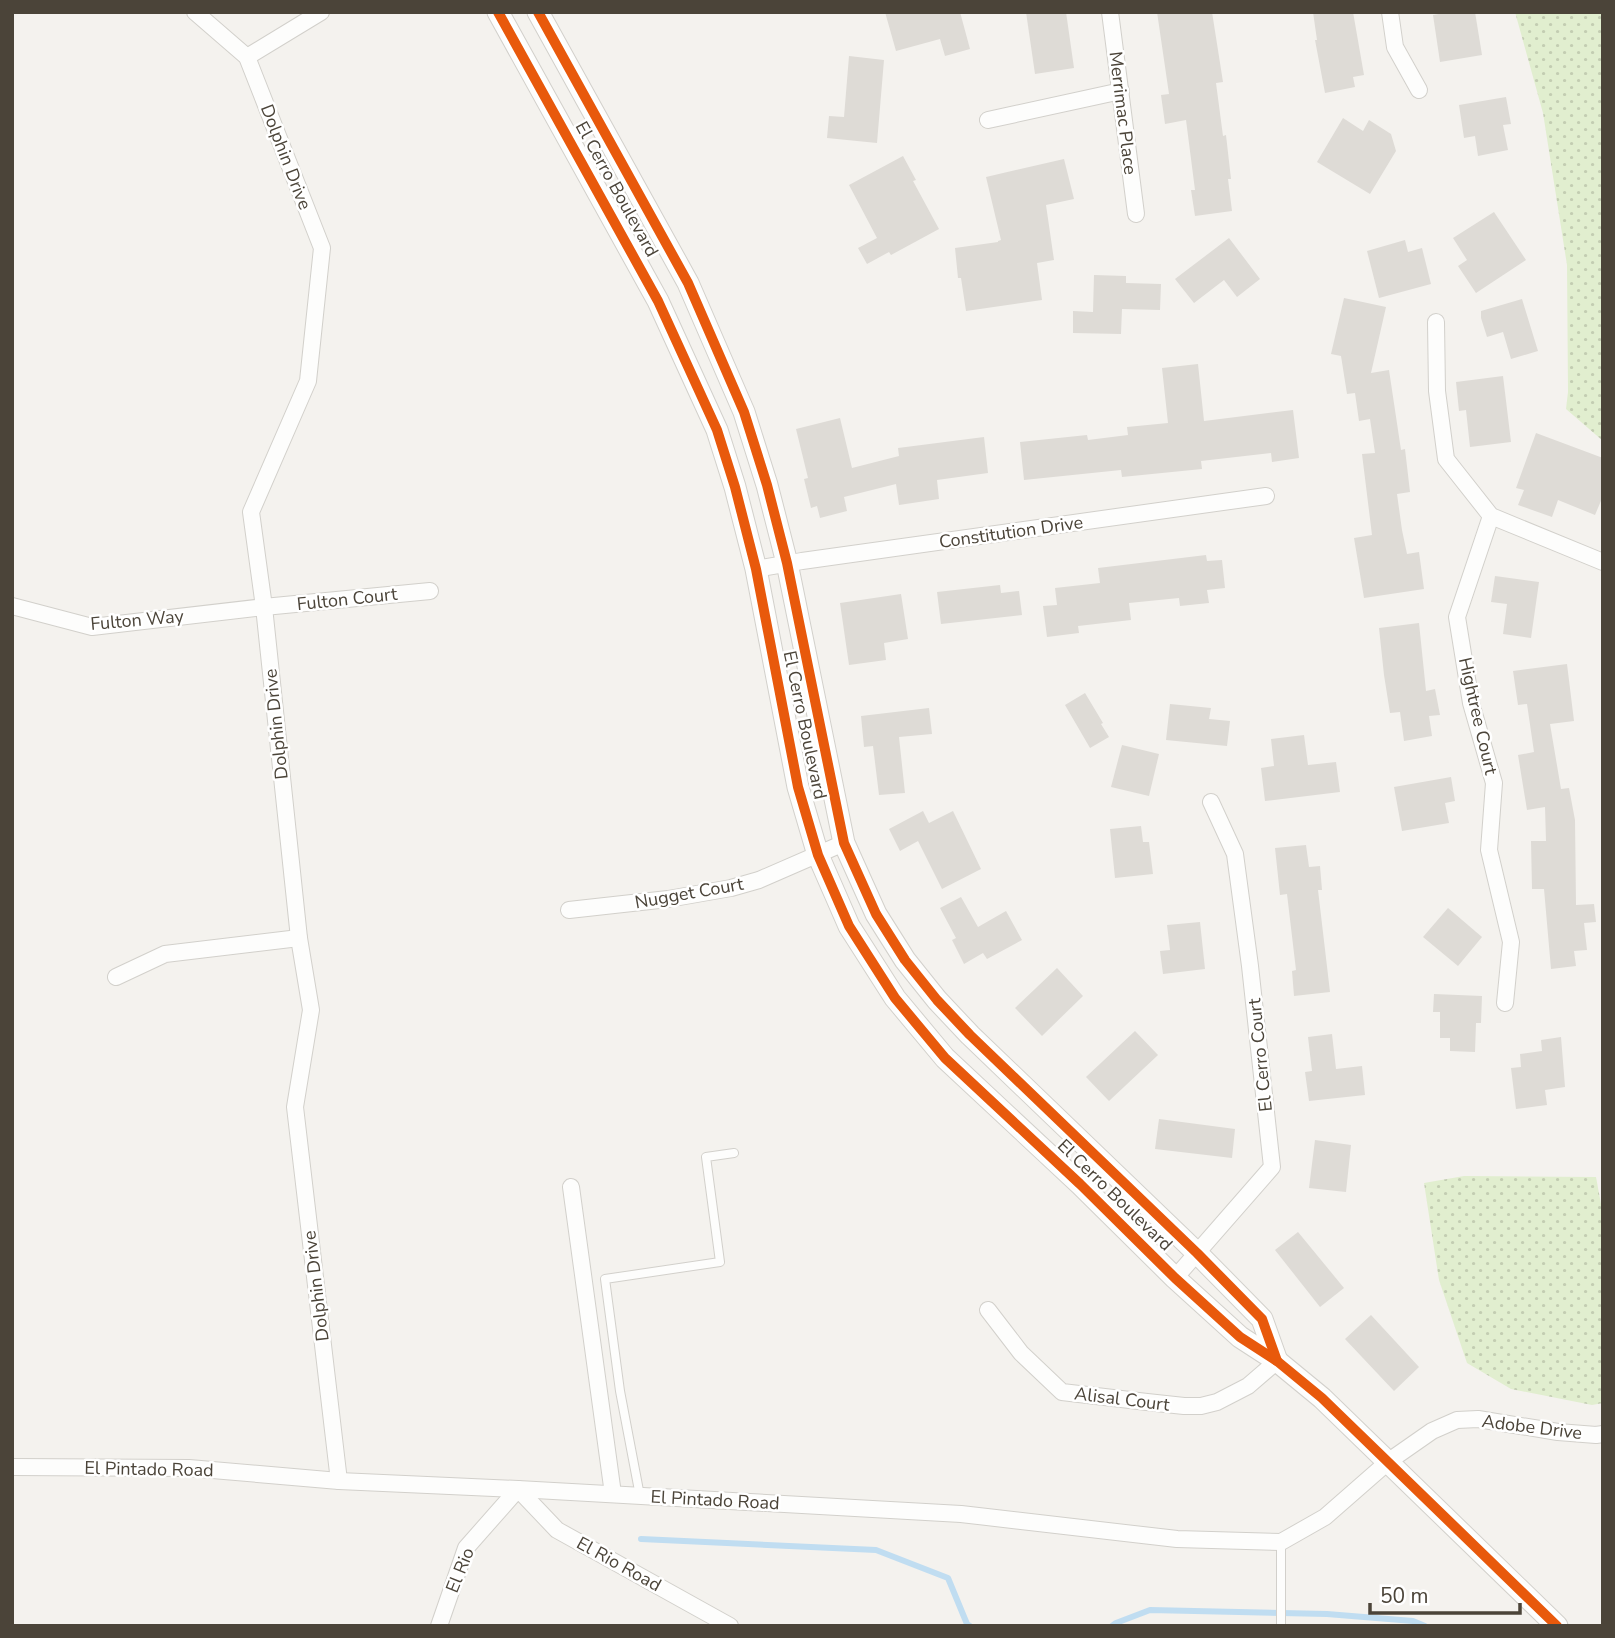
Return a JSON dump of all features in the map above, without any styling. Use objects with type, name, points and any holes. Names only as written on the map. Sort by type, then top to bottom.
[{"type":"street","name":"Dolphin Drive","points":[[195,12],[247,57],[322,248],[308,382],[251,512],[264,607],[299,938],[311,1010],[295,1107],[339,1481]]},
{"type":"street","points":[[247,57],[321,12]]},
{"type":"street","name":"El Cerro Boulevard","points":[[498,12],[658,300],[717,430],[756,569],[798,787],[818,855],[849,926],[895,998],[945,1058],[1080,1184],[1175,1278],[1240,1337],[1278,1361],[1322,1398],[1557,1626]]},
{"type":"street","name":"El Cerro Boulevard","points":[[538,12],[688,283],[744,412],[767,485],[787,563],[844,843],[876,914],[905,960],[970,1035],[1198,1253],[1262,1319],[1278,1361]]},
{"type":"street","name":"Merrimac Place","points":[[1110,12],[1136,214]]},
{"type":"street","points":[[1390,12],[1395,47],[1419,90]]},
{"type":"street","points":[[988,120],[1121,92]]},
{"type":"street","points":[[1436,322],[1437,391],[1446,459],[1491,516],[1603,562]]},
{"type":"street","name":"Constitution Drive","points":[[756,569],[1266,496]]},
{"type":"street","name":"Hightree Court","points":[[1491,516],[1457,617],[1471,703],[1494,783],[1489,850],[1511,942],[1505,1003]]},
{"type":"street","name":"Fulton Court","points":[[264,607],[430,591]]},
{"type":"street","name":"Fulton Way","points":[[12,606],[92,626],[264,607]]},
{"type":"street","name":"El Cerro Court","points":[[1175,1278],[1272,1167],[1235,854],[1212,802]]},
{"type":"street","name":"Nugget Court","points":[[569,910],[668,899],[731,888],[759,880],[844,843]]},
{"type":"street","points":[[116,977],[165,954],[299,938]]},
{"type":"street","points":[[571,1187],[613,1494]]},
{"type":"street","name":"Alisal Court","points":[[988,1310],[1021,1353],[1062,1391],[1201,1406],[1217,1402],[1248,1386],[1278,1361]]},
{"type":"street","name":"Adobe Drive","points":[[1389,1461],[1432,1431],[1457,1420],[1478,1419],[1558,1432],[1603,1434]]},
{"type":"street","points":[[1282,1542],[1325,1517],[1389,1461]]},
{"type":"street","name":"El Pintado Road","points":[[12,1467],[189,1468],[339,1481],[961,1514],[1177,1539],[1282,1542]]},
{"type":"street","name":"El Rio","points":[[439,1626],[466,1548],[518,1489]]},
{"type":"street","name":"El Rio Road","points":[[518,1489],[557,1530],[730,1626]]},
{"type":"lane","points":[[640,1496],[620,1391],[605,1279],[720,1262],[706,1157],[734,1153]]},
{"type":"lane","points":[[1280,1625],[1282,1542]]},
{"type":"green space","points":[[1515,12],[1603,12],[1603,441],[1566,409],[1567,265],[1543,113]]},
{"type":"green space","points":[[1464,1176],[1596,1177],[1603,1215],[1603,1403],[1592,1405],[1511,1389],[1467,1363],[1439,1280],[1424,1183]]},
{"type":"building","points":[[885,12],[960,12],[970,49],[945,56],[940,39],[896,51]]},
{"type":"building","points":[[1026,12],[1066,12],[1074,68],[1035,74]]},
{"type":"building","points":[[1157,12],[1212,12],[1223,82],[1216,83],[1223,136],[1226,135],[1232,211],[1195,216],[1191,190],[1195,190],[1186,120],[1165,124],[1161,95],[1169,94]]},
{"type":"building","points":[[1313,12],[1353,12],[1364,75],[1353,77],[1355,87],[1325,93],[1315,40]]},
{"type":"building","points":[[1475,12],[1482,55],[1440,62],[1433,15]]},
{"type":"building","points":[[849,56],[884,60],[877,143],[827,138],[829,116],[844,117]]},
{"type":"building","points":[[1506,97],[1511,124],[1503,125],[1508,150],[1478,156],[1475,136],[1464,138],[1459,105]]},
{"type":"building","points":[[1343,118],[1363,131],[1369,120],[1391,134],[1396,151],[1370,194],[1317,162]]},
{"type":"building","points":[[903,156],[939,229],[891,255],[889,252],[867,264],[858,248],[877,238],[849,185]]},
{"type":"building","points":[[1064,159],[1074,199],[1046,205],[1054,260],[1037,263],[1042,300],[966,311],[961,278],[958,278],[955,248],[1001,240],[986,177]]},
{"type":"building","points":[[1494,212],[1526,260],[1476,293],[1458,266],[1467,260],[1453,238]]},
{"type":"building","points":[[1229,238],[1260,279],[1237,297],[1224,280],[1194,303],[1175,279]]},
{"type":"building","points":[[1405,240],[1408,252],[1422,248],[1431,284],[1379,298],[1367,251]]},
{"type":"building","points":[[1094,275],[1126,276],[1126,283],[1161,284],[1160,310],[1122,309],[1121,334],[1073,333],[1073,311],[1093,312]]},
{"type":"building","points":[[1344,298],[1386,307],[1371,373],[1389,370],[1401,450],[1405,449],[1410,492],[1397,494],[1402,530],[1407,554],[1419,552],[1424,589],[1364,598],[1354,538],[1372,535],[1362,454],[1375,453],[1370,419],[1359,421],[1355,393],[1347,394],[1341,356],[1331,354]]},
{"type":"building","points":[[1522,299],[1538,351],[1511,359],[1503,332],[1487,337],[1481,311]]},
{"type":"building","points":[[1198,364],[1204,421],[1293,410],[1299,458],[1272,462],[1271,453],[1201,461],[1202,469],[1122,477],[1121,470],[1024,480],[1020,442],[1087,435],[1088,440],[1128,435],[1127,427],[1168,423],[1162,368]]},
{"type":"building","points":[[1503,376],[1511,442],[1470,447],[1466,410],[1459,411],[1456,382]]},
{"type":"building","points":[[840,418],[852,468],[899,456],[898,448],[984,437],[988,473],[937,480],[939,499],[899,505],[896,484],[844,497],[847,511],[820,518],[817,506],[811,508],[804,479],[808,478],[796,429]]},
{"type":"building","points":[[1536,433],[1603,458],[1603,496],[1595,515],[1558,500],[1552,517],[1518,505],[1524,490],[1516,488]]},
{"type":"building","points":[[1206,555],[1207,561],[1222,560],[1225,588],[1207,590],[1209,603],[1180,606],[1179,598],[1129,603],[1131,620],[1078,626],[1079,633],[1047,637],[1043,606],[1057,605],[1055,588],[1100,583],[1098,568]]},
{"type":"building","points":[[1495,576],[1539,582],[1531,638],[1503,634],[1507,604],[1491,602]]},
{"type":"building","points":[[1000,585],[1001,593],[1019,591],[1022,615],[941,624],[937,592]]},
{"type":"building","points":[[901,594],[908,639],[884,643],[886,660],[849,665],[840,603]]},
{"type":"building","points":[[1419,623],[1426,691],[1435,689],[1440,715],[1429,716],[1432,736],[1404,741],[1400,712],[1390,713],[1379,628]]},
{"type":"building","points":[[1567,664],[1574,721],[1550,724],[1561,789],[1569,788],[1575,820],[1576,905],[1594,904],[1596,922],[1584,923],[1587,950],[1574,951],[1576,966],[1551,969],[1544,889],[1532,889],[1531,841],[1546,841],[1545,807],[1527,810],[1518,755],[1534,752],[1527,704],[1518,705],[1513,671]]},
{"type":"building","points":[[1085,693],[1109,737],[1090,748],[1065,705]]},
{"type":"building","points":[[1170,704],[1211,708],[1209,719],[1230,721],[1227,746],[1166,740]]},
{"type":"building","points":[[929,708],[932,734],[899,737],[905,793],[879,795],[873,746],[864,747],[861,716]]},
{"type":"building","points":[[1304,735],[1308,765],[1336,762],[1340,792],[1265,801],[1261,768],[1274,766],[1271,739]]},
{"type":"building","points":[[1122,745],[1159,754],[1149,796],[1111,787]]},
{"type":"building","points":[[1451,777],[1455,801],[1445,803],[1449,823],[1402,831],[1394,787]]},
{"type":"building","points":[[923,811],[929,823],[953,811],[981,869],[942,889],[918,841],[900,851],[889,829]]},
{"type":"building","points":[[1141,826],[1143,842],[1149,842],[1153,874],[1115,878],[1110,829]]},
{"type":"building","points":[[1306,845],[1309,867],[1320,866],[1322,890],[1318,890],[1330,992],[1294,996],[1292,971],[1296,970],[1287,894],[1280,895],[1275,848]]},
{"type":"building","points":[[961,897],[978,927],[1006,911],[1022,940],[987,959],[983,953],[964,964],[952,940],[956,938],[940,908]]},
{"type":"building","points":[[1448,908],[1482,937],[1458,966],[1423,937]]},
{"type":"building","points":[[1200,922],[1205,969],[1163,974],[1160,951],[1170,950],[1167,925]]},
{"type":"building","points":[[1057,968],[1083,996],[1042,1036],[1015,1008]]},
{"type":"building","points":[[1434,994],[1482,996],[1481,1023],[1476,1023],[1475,1052],[1450,1051],[1450,1038],[1440,1038],[1440,1012],[1433,1012]]},
{"type":"building","points":[[1135,1031],[1158,1055],[1109,1101],[1086,1077]]},
{"type":"building","points":[[1332,1034],[1336,1069],[1362,1066],[1365,1095],[1309,1101],[1305,1072],[1312,1071],[1308,1037]]},
{"type":"building","points":[[1561,1037],[1565,1087],[1545,1090],[1547,1105],[1516,1109],[1511,1068],[1521,1067],[1520,1054],[1542,1051],[1541,1040]]},
{"type":"building","points":[[1159,1119],[1235,1129],[1232,1158],[1155,1149]]},
{"type":"building","points":[[1315,1140],[1351,1145],[1346,1192],[1309,1188]]},
{"type":"building","points":[[1298,1232],[1344,1288],[1320,1307],[1275,1250]]},
{"type":"building","points":[[1371,1315],[1419,1367],[1394,1391],[1345,1339]]},
{"type":"waterway","points":[[641,1539],[876,1550],[948,1578],[970,1626]]},
{"type":"waterway","points":[[1112,1626],[1150,1610],[1327,1614],[1413,1621],[1425,1626]]},
{"type":"cycle path","points":[[498,12],[658,301],[717,430],[756,569],[798,787],[818,855],[849,926],[895,998],[945,1058],[1080,1184],[1175,1278],[1240,1337],[1277,1361],[1322,1398],[1557,1626]]},
{"type":"cycle path","points":[[538,12],[688,283],[744,412],[767,485],[787,563],[844,843],[876,914],[905,960],[970,1035],[1262,1319],[1277,1361]]}]
